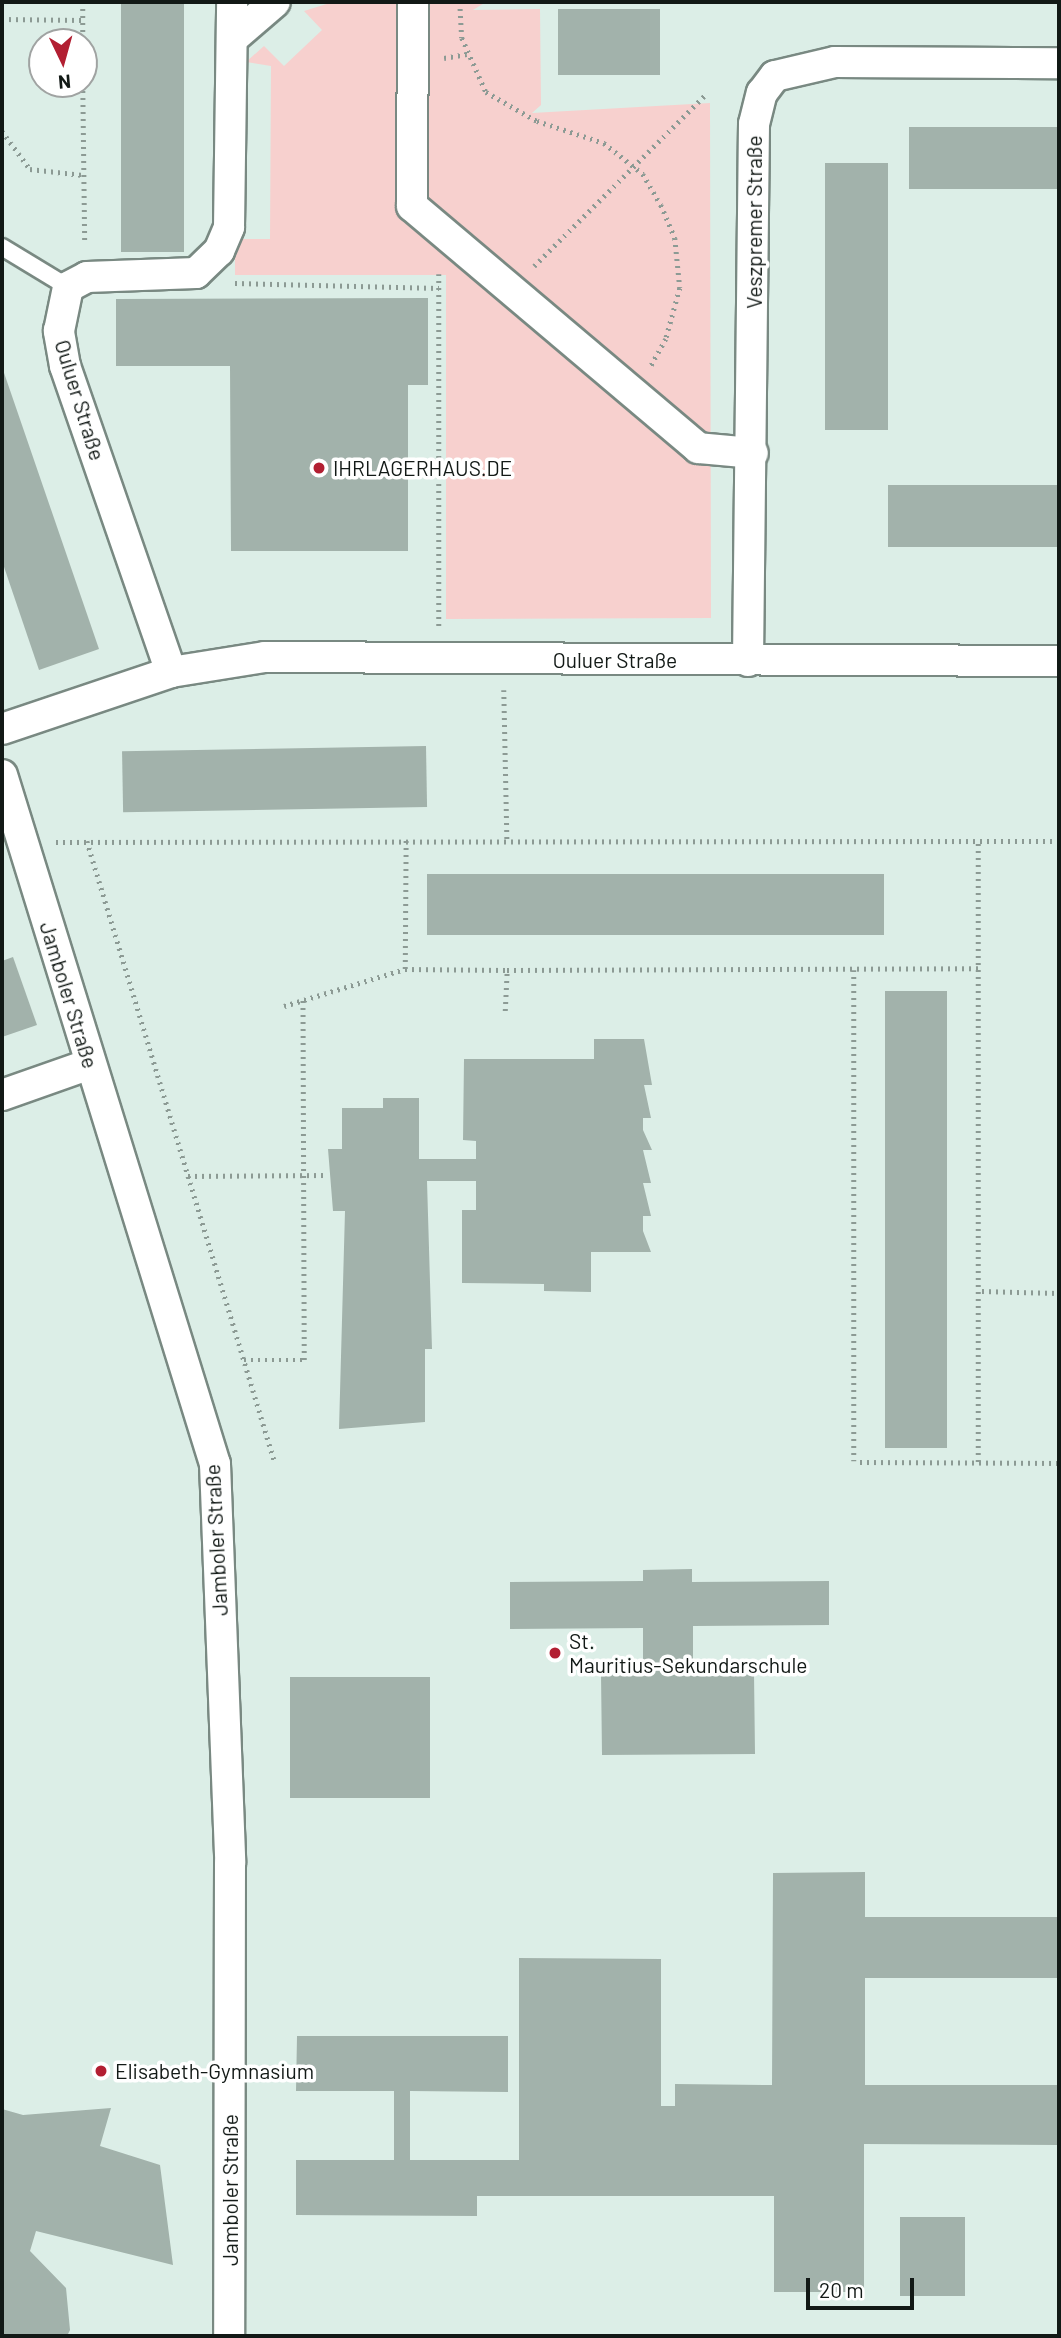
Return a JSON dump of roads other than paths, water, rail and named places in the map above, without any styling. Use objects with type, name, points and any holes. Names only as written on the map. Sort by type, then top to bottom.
[{"type":"street","points":[[78,282],[196,273],[208,267],[229,227],[232,2]]},
{"type":"street","points":[[233,38],[275,2]]},
{"type":"street","points":[[413,2],[412,206],[698,448],[753,453]]},
{"type":"street","name":"Veszpremer Straße","points":[[748,661],[753,453],[754,124],[762,93],[775,76],[835,62],[1059,63]]},
{"type":"street","name":"Ouluer Straße","points":[[78,282],[60,349],[171,672]]},
{"type":"street","name":"Ouluer Straße","points":[[2,729],[171,672],[265,657],[1059,661]]},
{"type":"street","name":"Jamboler Straße","points":[[2,775],[215,1464],[230,1863],[229,2336]]},
{"type":"street","points":[[2,1095],[90,1064]]},
{"type":"lane","points":[[2,247],[78,282]]},
{"type":"place","name":"IHRLAGERHAUS.DE","points":[[319,468]]},
{"type":"place","name":"St. Mauritius-Sekundarschule","points":[[555,1653]]},
{"type":"place","name":"Elisabeth-Gymnasium","points":[[101,2071]]}]
